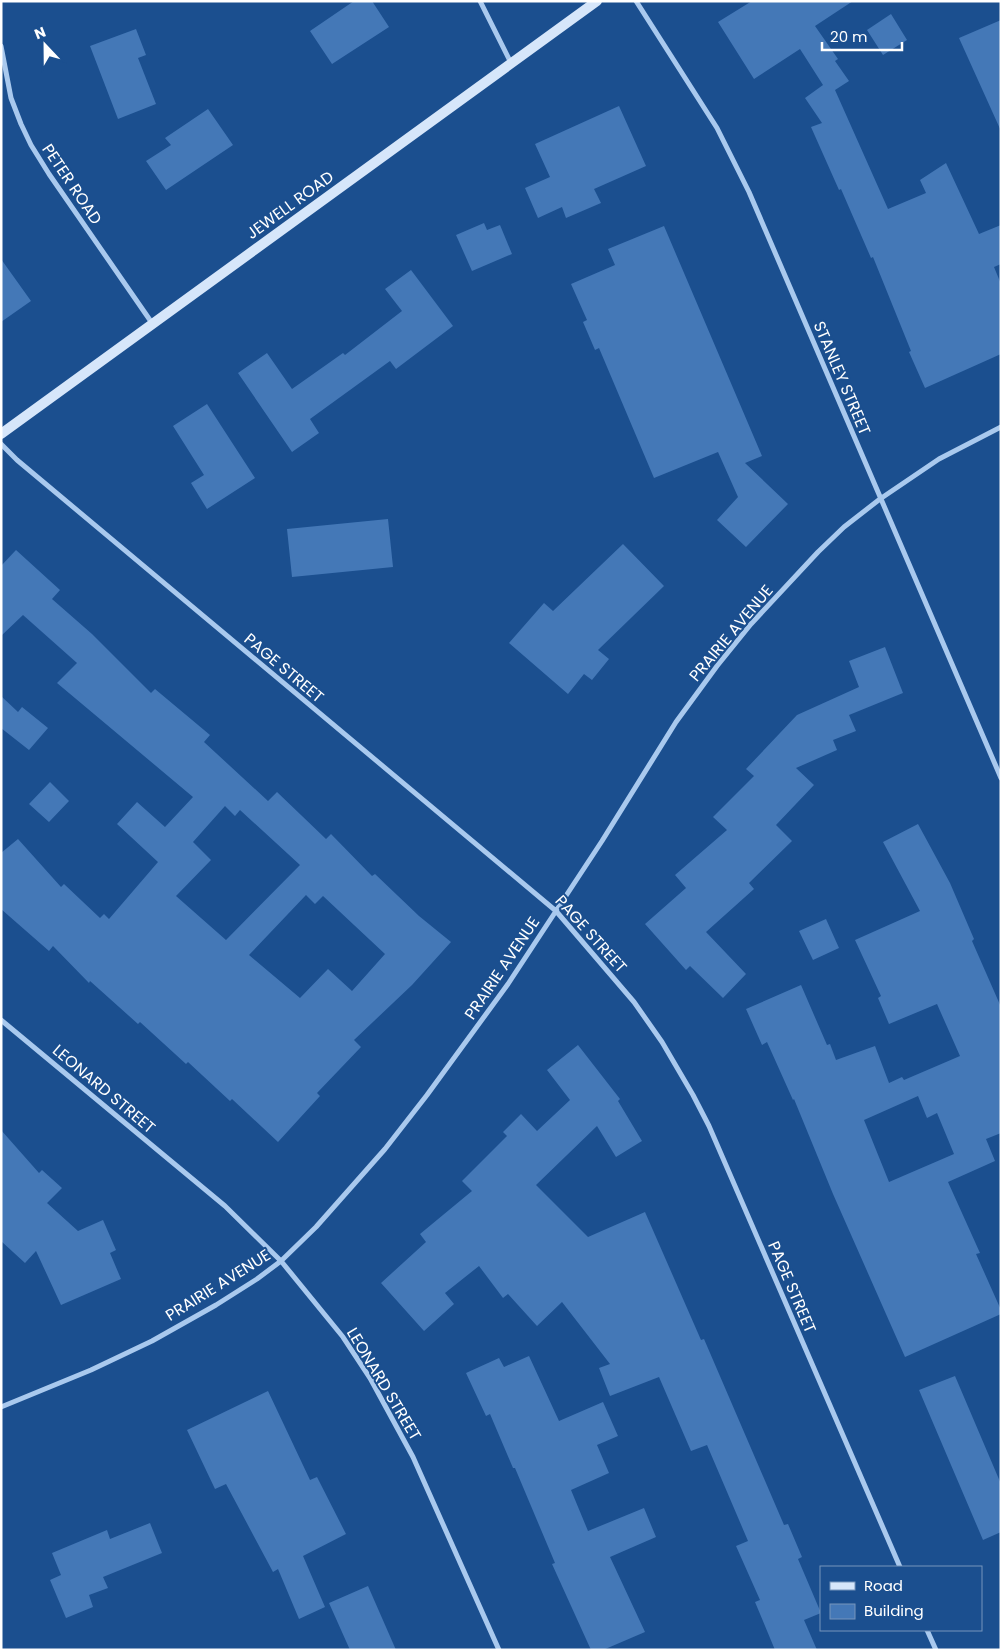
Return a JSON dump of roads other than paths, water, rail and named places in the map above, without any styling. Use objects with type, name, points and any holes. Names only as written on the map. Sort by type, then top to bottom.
[{"type":"street","points":[[480,1],[511,63]]},
{"type":"street","name":"JEWELL ROAD","points":[[1,434],[597,1]]},
{"type":"street","name":"STANLEY STREET","points":[[636,1],[716,128],[749,192],[1001,778]]},
{"type":"street","name":"PETER ROAD","points":[[1,46],[11,98],[31,145],[152,323]]},
{"type":"street","name":"PRAIRIE AVENUE","points":[[1,1407],[91,1370],[152,1341],[224,1300],[281,1261],[316,1227],[385,1149],[508,984],[676,722],[751,624],[818,552],[844,527],[880,498],[939,459],[1001,428]]},
{"type":"street","name":"PAGE STREET","points":[[1,444],[17,460],[556,911],[634,1002],[662,1042],[693,1094],[709,1126],[900,1566]]},
{"type":"street","name":"LEONARD STREET","points":[[1,1020],[225,1206],[281,1261],[343,1337],[370,1378],[413,1457],[499,1650]]},
{"type":"street","points":[[928,1631],[936,1650]]}]
